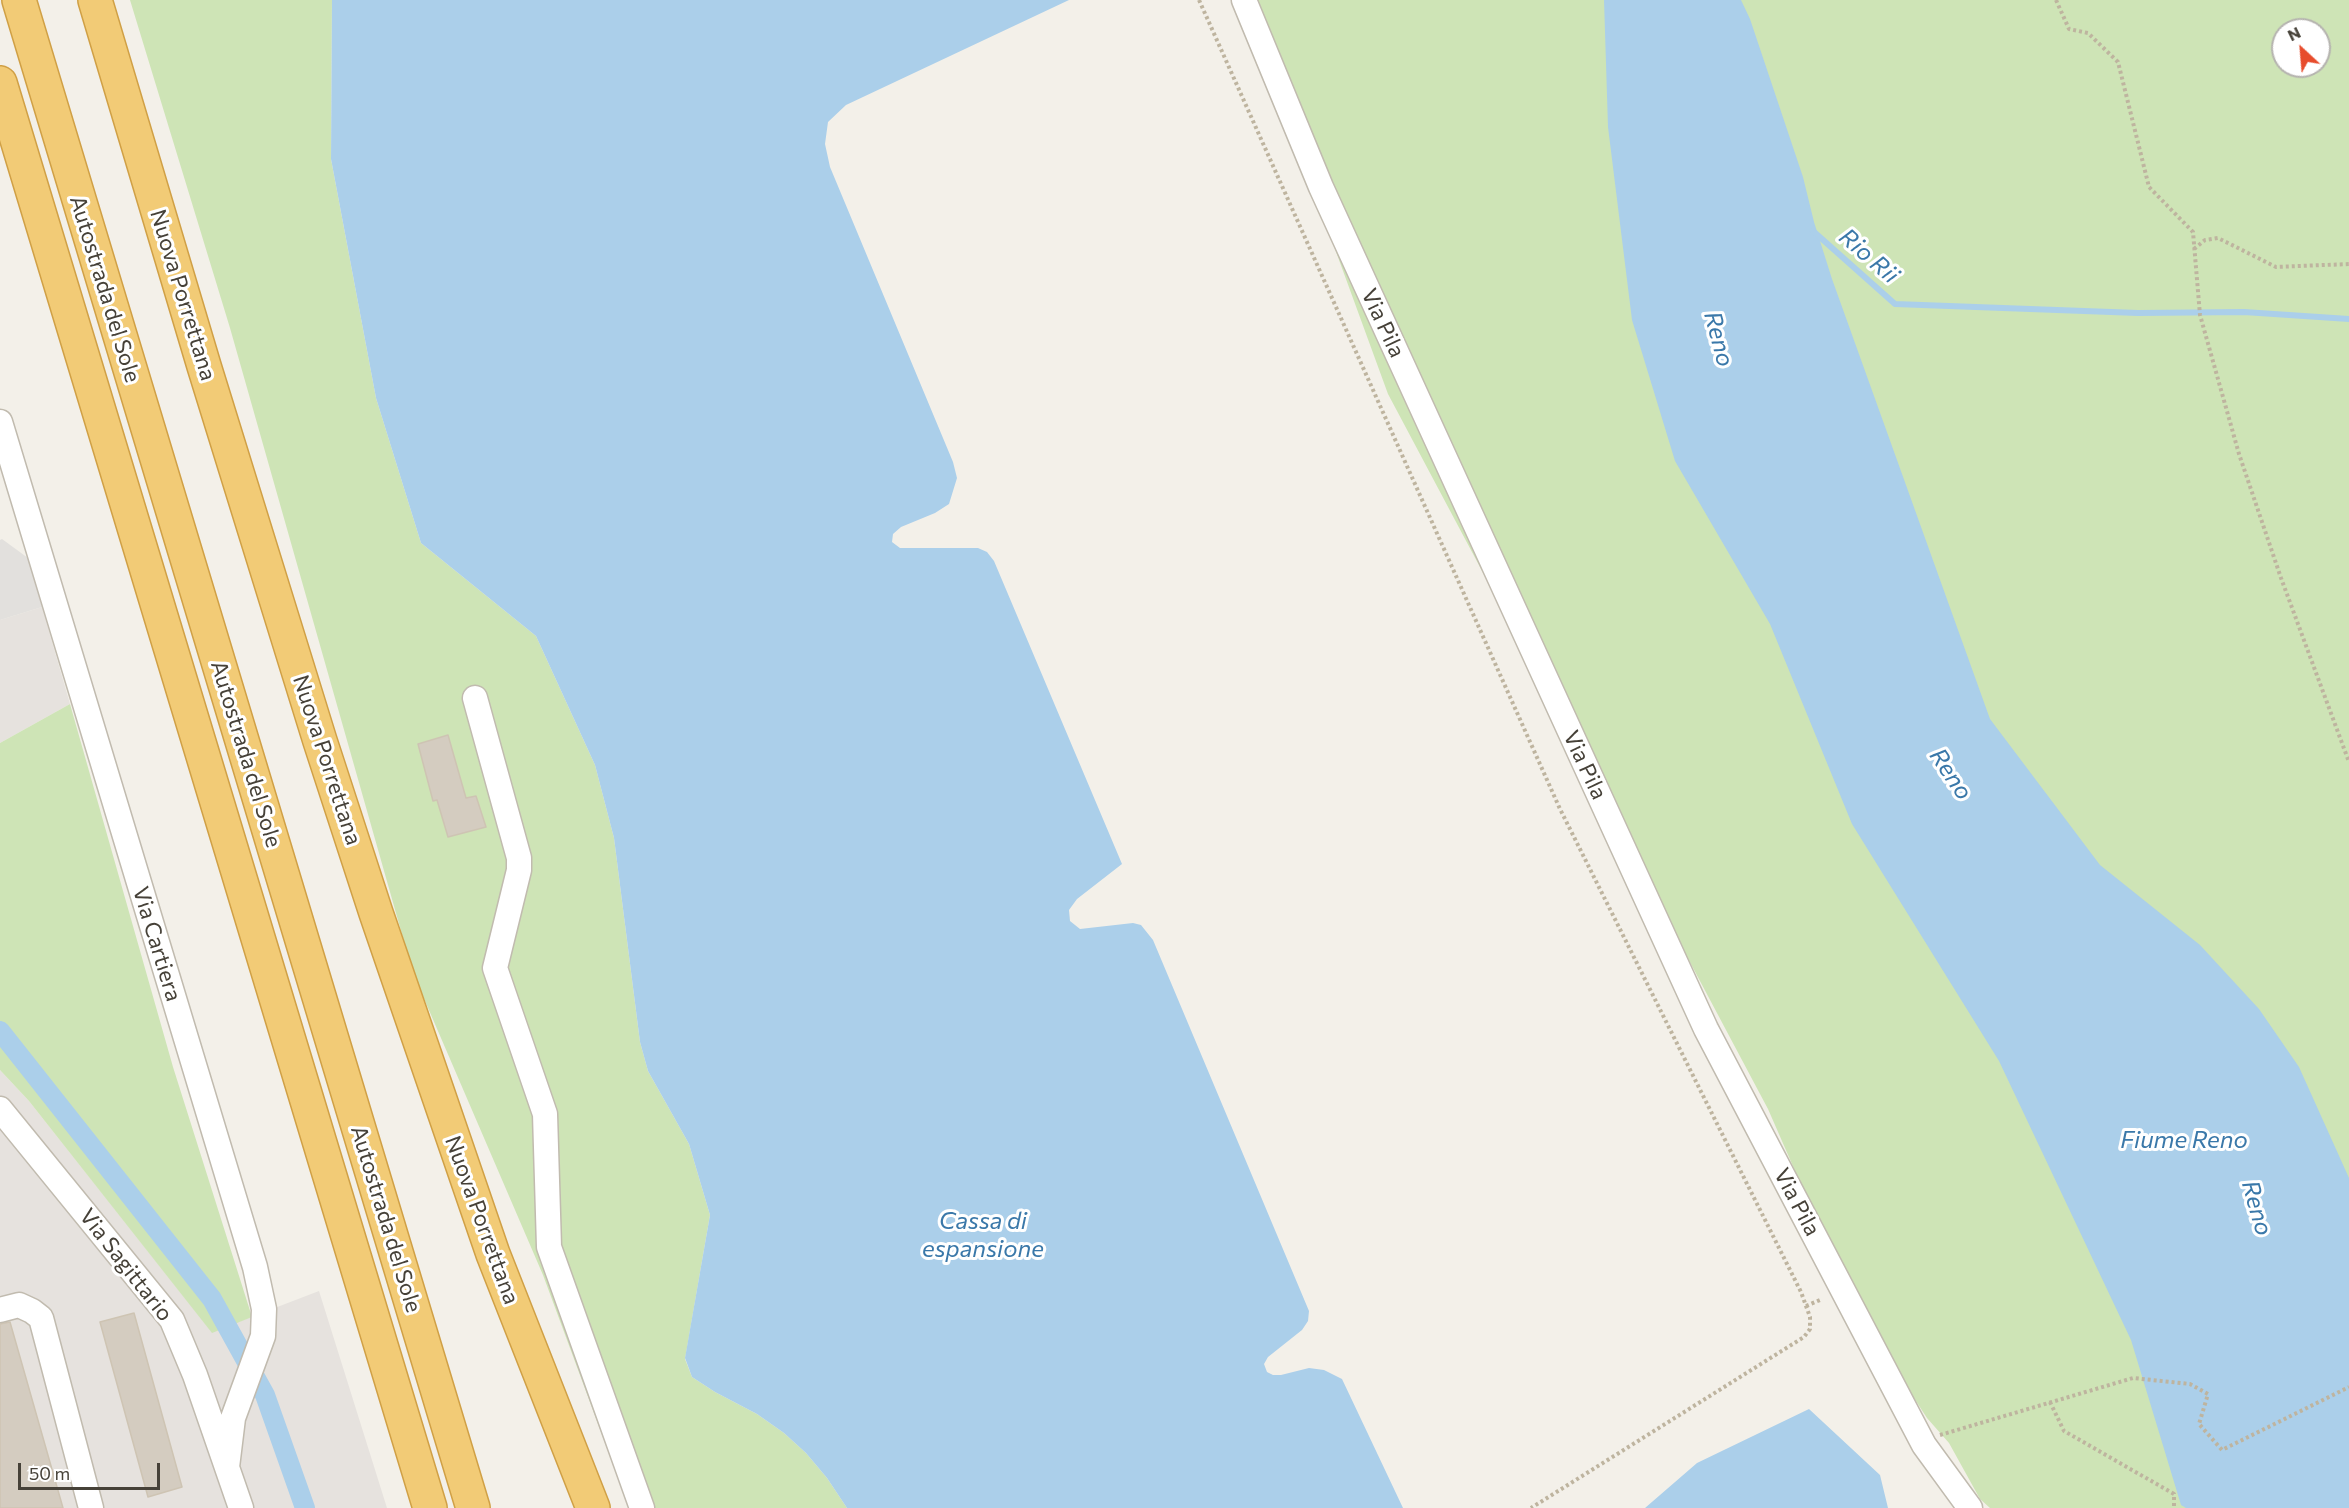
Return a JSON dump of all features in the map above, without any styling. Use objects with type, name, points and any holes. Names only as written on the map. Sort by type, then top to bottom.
[{"type":"highway","name":"Autostrada del Sole","points":[[19,0],[472,1508]]},
{"type":"highway","name":"Nuova Porrettana","points":[[94,0],[320,741],[429,1073],[492,1254],[593,1508]]},
{"type":"highway","name":"Autostrada del Sole","points":[[0,83],[430,1508]]},
{"type":"highway","points":[[492,1254],[570,1508]]},
{"type":"street","name":"Via Pila","points":[[1244,0],[1321,187],[1706,1029],[1924,1445],[1970,1508]]},
{"type":"street","name":"Via Cartiera","points":[[0,422],[255,1267],[264,1310],[263,1336],[233,1418],[227,1467]]},
{"type":"street","points":[[475,698],[519,858],[519,870],[495,968],[545,1114],[549,1247],[642,1508]]},
{"type":"street","name":"Via Sagittario","points":[[0,1109],[172,1320],[195,1375],[241,1508]]},
{"type":"street","points":[[0,1310],[19,1305],[41,1318],[91,1508]]},
{"type":"path","points":[[1199,0],[1560,809],[1796,1281],[1810,1317],[1810,1329],[1804,1337],[1531,1508]]},
{"type":"path","points":[[2056,0],[2069,29],[2088,33],[2118,62],[2149,187],[2193,232],[2200,315],[2239,454],[2281,578],[2349,762]]},
{"type":"path","points":[[2193,249],[2205,240],[2218,238],[2276,267],[2349,264]]},
{"type":"path","points":[[1806,1306],[1820,1300]]},
{"type":"path","points":[[1924,1445],[1940,1435],[2133,1378],[2190,1384],[2208,1394],[2199,1424],[2222,1450],[2349,1387]]},
{"type":"path","points":[[2050,1402],[2064,1431],[2174,1494],[2174,1508]]},
{"type":"shaded area","points":[[2,539],[28,558],[42,607],[0,620],[0,540]]},
{"type":"shaded area","points":[[42,607],[70,704],[0,743],[0,620]]},
{"type":"shaded area","points":[[0,1070],[29,1101],[212,1332],[319,1291],[387,1508],[0,1508]]},
{"type":"green space","points":[[130,0],[332,0],[331,159],[376,398],[421,543],[536,636],[595,765],[614,838],[640,1042],[648,1071],[689,1144],[710,1215],[685,1359],[692,1377],[757,1414],[784,1433],[806,1453],[827,1478],[847,1508],[629,1508],[543,1275],[413,973],[230,328]]},
{"type":"green space","points":[[1244,0],[2349,0],[2349,1508],[1990,1508],[1980,1499],[1949,1443],[1927,1418],[1854,1306],[1768,1109],[1388,394]]},
{"type":"green space","points":[[70,704],[173,1067],[252,1317],[212,1333],[29,1101],[0,1070],[0,743]]},
{"type":"water","name":"Cassa di espansione","points":[[332,0],[1069,0],[846,105],[828,122],[825,144],[830,167],[953,462],[957,478],[949,504],[935,513],[901,527],[893,534],[892,542],[900,548],[978,548],[987,552],[994,561],[1122,864],[1077,899],[1069,910],[1070,921],[1080,929],[1133,923],[1141,925],[1153,940],[1309,1311],[1308,1321],[1302,1330],[1268,1357],[1264,1364],[1267,1372],[1281,1375],[1309,1368],[1324,1370],[1342,1379],[1403,1508],[847,1508],[827,1478],[806,1453],[784,1433],[757,1414],[692,1377],[685,1358],[710,1215],[689,1144],[648,1071],[640,1042],[614,838],[595,765],[536,636],[421,543],[376,398],[331,159]]},
{"type":"water","name":"Fiume Reno","points":[[1604,0],[1741,0],[1750,19],[1803,177],[1832,279],[1990,719],[2100,865],[2200,945],[2259,1009],[2299,1067],[2349,1178],[2349,1508],[2186,1508],[2181,1505],[2131,1340],[1999,1061],[1852,824],[1770,624],[1675,461],[1632,320],[1608,127]]},
{"type":"water","points":[[1809,1409],[1880,1475],[1888,1508],[1645,1508],[1697,1463]]},
{"type":"building","points":[[448,735],[466,798],[476,796],[486,827],[448,837],[437,800],[433,801],[418,744]]},
{"type":"building","points":[[134,1313],[182,1487],[148,1497],[100,1322]]},
{"type":"building","points":[[10,1322],[63,1508],[0,1508],[0,1324]]},
{"type":"waterway","name":"Rio Rii","points":[[1813,231],[1895,304],[2138,313],[2244,312],[2349,319]]},
{"type":"waterway","points":[[0,1031],[212,1299],[265,1395],[305,1508]]},
{"type":"water label","name":"Reno","points":[[1719,339]]},
{"type":"water label","name":"Reno","points":[[1951,774]]},
{"type":"water label","name":"Reno","points":[[2257,1208]]}]
